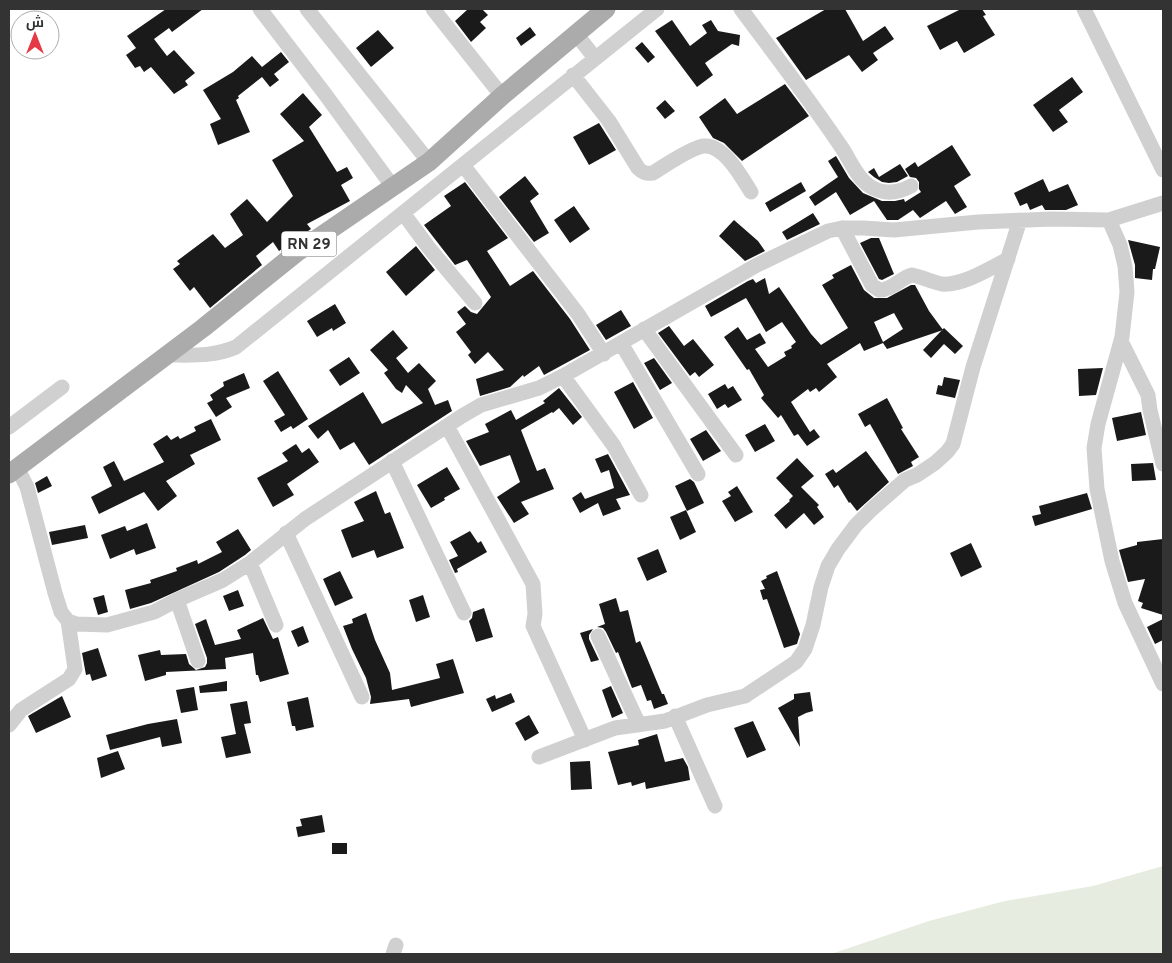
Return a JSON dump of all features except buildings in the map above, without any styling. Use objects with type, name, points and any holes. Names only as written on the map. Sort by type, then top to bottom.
[{"type":"main road","name":"RN 29","points":[[13,471],[204,328],[296,253],[429,162],[502,96],[606,9]]},
{"type":"street","points":[[260,9],[393,187]]},
{"type":"street","points":[[307,9],[429,162]]},
{"type":"street","points":[[433,9],[502,96]]},
{"type":"street","points":[[167,355],[208,355],[236,348],[657,9]]},
{"type":"street","points":[[741,9],[843,149],[858,175],[866,184],[888,193],[901,191],[911,186]]},
{"type":"street","points":[[1084,9],[1163,170]]},
{"type":"street","points":[[576,34],[595,58]]},
{"type":"street","points":[[573,75],[610,121],[642,172],[652,172],[696,148],[710,146],[720,151],[734,166],[751,192]]},
{"type":"street","points":[[463,165],[578,314],[604,354]]},
{"type":"street","points":[[68,621],[88,626],[107,625],[154,612],[223,580],[250,563],[286,533],[329,502],[481,405],[539,388],[563,376],[757,265],[828,231],[842,228],[894,230],[1020,220],[1109,220],[1163,203]]},
{"type":"street","points":[[403,213],[429,248],[475,303]]},
{"type":"street","points":[[539,756],[615,728],[665,721],[707,705],[744,696],[796,662],[806,649],[821,587],[828,566],[838,549],[856,525],[872,509],[905,480],[917,475],[935,463],[948,452],[953,444],[971,374],[1020,220]]},
{"type":"street","points":[[1109,220],[1120,245],[1125,266],[1127,292],[1121,342],[1098,424],[1094,448],[1097,489],[1112,561],[1125,602],[1163,684]]},
{"type":"street","points":[[842,228],[872,286],[880,290],[891,288],[912,275],[941,284],[948,284],[981,273],[1008,259]]},
{"type":"street","points":[[644,329],[736,455]]},
{"type":"street","points":[[1121,342],[1148,395],[1163,464]]},
{"type":"street","points":[[621,343],[698,474]]},
{"type":"street","points":[[563,376],[614,446],[641,495]]},
{"type":"street","points":[[9,427],[62,387]]},
{"type":"street","points":[[447,426],[533,584],[535,614],[533,626],[585,740]]},
{"type":"street","points":[[392,461],[464,613]]},
{"type":"street","points":[[9,725],[21,710],[68,679],[74,669],[68,621],[61,612],[55,593],[27,488],[13,471]]},
{"type":"street","points":[[286,533],[362,697]]},
{"type":"street","points":[[250,563],[276,624]]},
{"type":"street","points":[[177,600],[198,661]]},
{"type":"street","points":[[598,636],[639,725]]},
{"type":"street","points":[[675,716],[715,806]]},
{"type":"shaded area","points":[[1163,866],[1163,954],[831,954],[929,921],[1005,901],[1093,886]]}]
